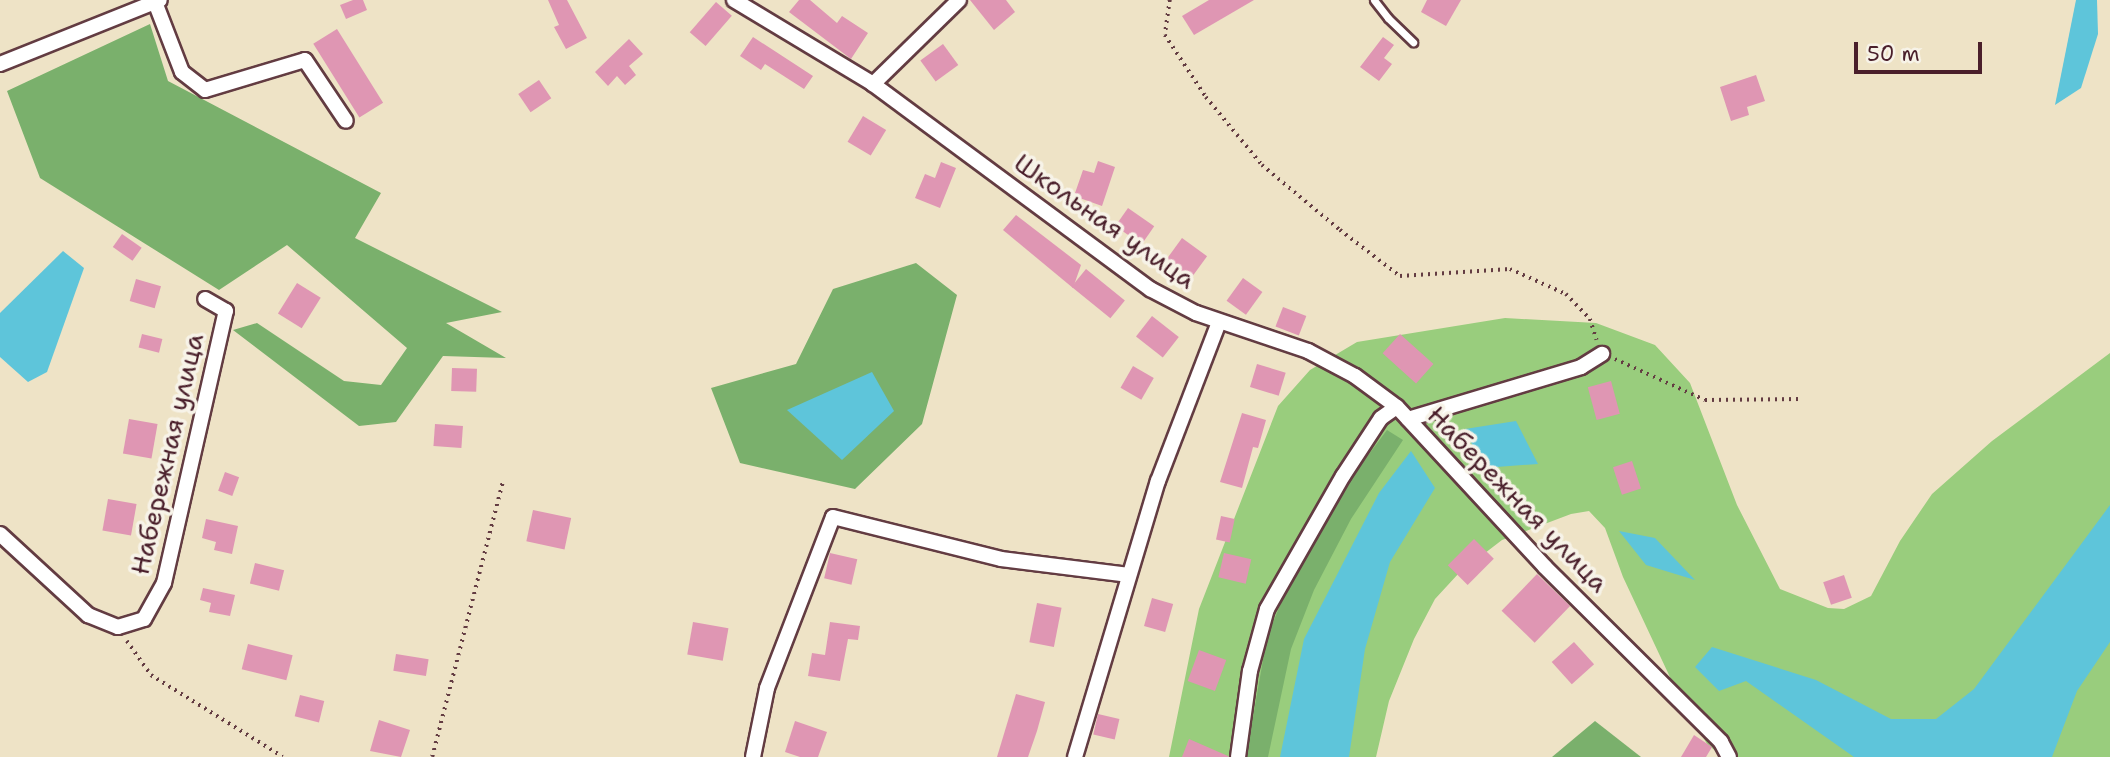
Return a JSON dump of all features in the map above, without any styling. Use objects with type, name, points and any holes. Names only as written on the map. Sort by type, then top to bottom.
[{"type":"street","name":"Школьная улица","points":[[734,0],[873,84],[1150,289],[1219,322],[1308,351],[1355,376],[1397,407]]},
{"type":"street","points":[[873,84],[959,0]]},
{"type":"street","points":[[0,64],[158,1],[182,72],[205,90],[305,60],[346,121]]},
{"type":"street","name":"Набережная улица","points":[[118,627],[144,618],[164,583],[226,311],[205,299]]},
{"type":"street","points":[[1075,757],[1158,481],[1219,322]]},
{"type":"street","points":[[1408,419],[1581,367],[1602,354]]},
{"type":"street","name":"Набережная улица","points":[[1238,757],[1250,671],[1267,609],[1343,476],[1381,418],[1397,407],[1535,557],[1687,706],[1721,742],[1729,757]]},
{"type":"street","points":[[753,757],[767,688],[833,517],[1001,559],[1129,575]]},
{"type":"street","points":[[0,534],[88,615],[118,627]]},
{"type":"lane","points":[[1374,0],[1413,42]]},
{"type":"path","points":[[1170,0],[1164,35],[1206,97],[1262,164],[1400,276],[1510,269],[1566,294],[1590,320],[1602,354],[1705,400],[1801,399]]},
{"type":"path","points":[[432,757],[503,481]]},
{"type":"path","points":[[118,627],[151,675],[283,757]]},
{"type":"green space","points":[[150,24],[168,81],[381,193],[355,238],[502,312],[446,323],[506,358],[443,356],[396,422],[359,426],[233,330],[257,323],[344,381],[381,385],[407,348],[287,245],[219,290],[40,178],[7,91]]},
{"type":"green space","points":[[916,263],[957,295],[922,424],[855,489],[740,463],[711,388],[796,364],[833,289]]},
{"type":"green space","points":[[1505,318],[1596,323],[1655,345],[1690,383],[1737,505],[1780,589],[1828,608],[1844,609],[1871,596],[1900,541],[1932,494],[1992,441],[2110,353],[2110,757],[1723,757],[1707,744],[1676,690],[1623,577],[1605,528],[1589,511],[1571,514],[1502,540],[1459,573],[1435,599],[1414,639],[1389,701],[1376,757],[1169,757],[1199,609],[1278,406],[1310,370],[1357,342]]},
{"type":"green space","points":[[1387,430],[1403,440],[1351,519],[1314,590],[1291,649],[1268,757],[1246,757],[1267,637],[1285,593],[1311,538]]},
{"type":"green space","points":[[1595,721],[1641,757],[1552,757]]},
{"type":"water","points":[[2076,0],[2097,0],[2098,34],[2081,88],[2055,105]]},
{"type":"water","points":[[63,251],[84,268],[47,372],[28,382],[0,357],[0,313]]},
{"type":"water","points":[[872,372],[894,411],[842,460],[787,410]]},
{"type":"water","points":[[1516,421],[1538,464],[1483,468],[1465,429]]},
{"type":"water","points":[[1411,451],[1435,488],[1390,562],[1365,649],[1349,757],[1280,757],[1304,639],[1379,493]]},
{"type":"water","points":[[2110,505],[2110,642],[2077,691],[2052,757],[1854,757],[1746,681],[1719,691],[1695,667],[1712,647],[1816,680],[1891,719],[1936,719],[1974,689]]},
{"type":"water","points":[[1619,531],[1655,538],[1695,580],[1646,565]]},
{"type":"building","points":[[353,0],[363,0],[367,10],[346,19],[340,5]]},
{"type":"building","points":[[548,0],[567,0],[587,38],[566,49],[554,27],[559,25]]},
{"type":"building","points":[[799,0],[810,0],[837,23],[842,16],[868,33],[851,59],[789,12]]},
{"type":"building","points":[[970,0],[1006,0],[1015,12],[994,30]]},
{"type":"building","points":[[1209,0],[1254,0],[1194,35],[1182,16]]},
{"type":"building","points":[[1427,0],[1461,0],[1446,26],[1421,12]]},
{"type":"building","points":[[716,2],[732,16],[706,46],[690,32]]},
{"type":"building","points":[[337,29],[383,103],[359,118],[313,44]]},
{"type":"building","points":[[753,37],[813,76],[804,89],[765,64],[761,70],[740,56]]},
{"type":"building","points":[[1383,37],[1394,45],[1384,58],[1392,64],[1379,81],[1360,67]]},
{"type":"building","points":[[629,39],[643,54],[629,66],[636,75],[625,85],[617,76],[608,86],[595,72]]},
{"type":"building","points":[[943,44],[958,65],[936,81],[920,60]]},
{"type":"building","points":[[1756,75],[1765,101],[1747,107],[1749,115],[1731,121],[1720,87]]},
{"type":"building","points":[[539,80],[551,98],[531,112],[518,94]]},
{"type":"building","points":[[863,116],[886,130],[871,156],[848,142]]},
{"type":"building","points":[[1098,161],[1115,167],[1102,206],[1074,196],[1083,170],[1094,173]]},
{"type":"building","points":[[941,162],[956,168],[940,208],[915,198],[925,174],[935,178]]},
{"type":"building","points":[[1128,208],[1154,226],[1142,244],[1115,226]]},
{"type":"building","points":[[1016,215],[1081,265],[1073,288],[1003,230]]},
{"type":"building","points":[[122,234],[142,248],[132,261],[113,247]]},
{"type":"building","points":[[1182,238],[1207,256],[1189,281],[1164,263]]},
{"type":"building","points":[[1086,269],[1125,300],[1110,318],[1072,287]]},
{"type":"building","points":[[1243,278],[1262,292],[1246,315],[1227,301]]},
{"type":"building","points":[[136,279],[161,286],[155,308],[130,301]]},
{"type":"building","points":[[297,283],[321,298],[302,328],[278,314]]},
{"type":"building","points":[[1283,307],[1306,316],[1299,336],[1275,327]]},
{"type":"building","points":[[1152,316],[1179,337],[1163,357],[1136,336]]},
{"type":"building","points":[[142,334],[162,339],[159,353],[139,348]]},
{"type":"building","points":[[1400,334],[1433,364],[1416,383],[1383,353]]},
{"type":"building","points":[[1257,364],[1286,373],[1279,396],[1250,387]]},
{"type":"building","points":[[1133,366],[1154,378],[1141,400],[1120,388]]},
{"type":"building","points":[[452,368],[477,369],[476,392],[451,391]]},
{"type":"building","points":[[1611,381],[1620,414],[1597,420],[1588,387]]},
{"type":"building","points":[[1242,413],[1266,420],[1258,448],[1253,447],[1242,488],[1220,482]]},
{"type":"building","points":[[129,419],[158,424],[151,459],[123,453]]},
{"type":"building","points":[[435,424],[463,426],[461,448],[433,446]]},
{"type":"building","points":[[1632,461],[1641,489],[1622,495],[1613,467]]},
{"type":"building","points":[[225,472],[239,477],[232,496],[218,491]]},
{"type":"building","points":[[108,499],[137,504],[131,536],[102,531]]},
{"type":"building","points":[[533,510],[571,518],[564,549],[526,541]]},
{"type":"building","points":[[1221,516],[1235,519],[1230,542],[1216,539]]},
{"type":"building","points":[[206,519],[238,526],[232,554],[214,550],[216,542],[202,538]]},
{"type":"building","points":[[1474,539],[1494,559],[1468,585],[1448,565]]},
{"type":"building","points":[[830,553],[857,559],[851,585],[824,578]]},
{"type":"building","points":[[1224,553],[1251,559],[1246,584],[1218,577]]},
{"type":"building","points":[[255,563],[284,570],[279,591],[250,583]]},
{"type":"building","points":[[1537,574],[1570,606],[1535,643],[1502,611]]},
{"type":"building","points":[[1844,575],[1852,598],[1831,605],[1823,582]]},
{"type":"building","points":[[203,588],[235,595],[230,616],[209,612],[211,603],[200,600]]},
{"type":"building","points":[[1152,598],[1173,604],[1165,632],[1144,626]]},
{"type":"building","points":[[1037,603],[1062,608],[1054,647],[1029,642]]},
{"type":"building","points":[[693,622],[728,628],[723,661],[687,654]]},
{"type":"building","points":[[830,622],[860,626],[858,640],[848,639],[840,681],[808,676],[812,653],[825,655]]},
{"type":"building","points":[[1574,642],[1594,664],[1572,684],[1552,662]]},
{"type":"building","points":[[248,644],[293,655],[286,680],[242,669]]},
{"type":"building","points":[[1199,650],[1226,660],[1215,691],[1188,681]]},
{"type":"building","points":[[396,654],[429,659],[426,676],[393,671]]},
{"type":"building","points":[[1016,694],[1045,702],[1037,731],[1028,757],[997,757]]},
{"type":"building","points":[[300,695],[324,701],[319,722],[295,716]]},
{"type":"building","points":[[1098,714],[1119,719],[1115,739],[1093,734]]},
{"type":"building","points":[[379,720],[410,730],[401,757],[370,751]]},
{"type":"building","points":[[795,721],[827,732],[818,757],[800,757],[785,752]]},
{"type":"building","points":[[1694,735],[1712,747],[1706,757],[1681,757]]},
{"type":"building","points":[[1189,739],[1228,756],[1229,757],[1182,757]]}]
